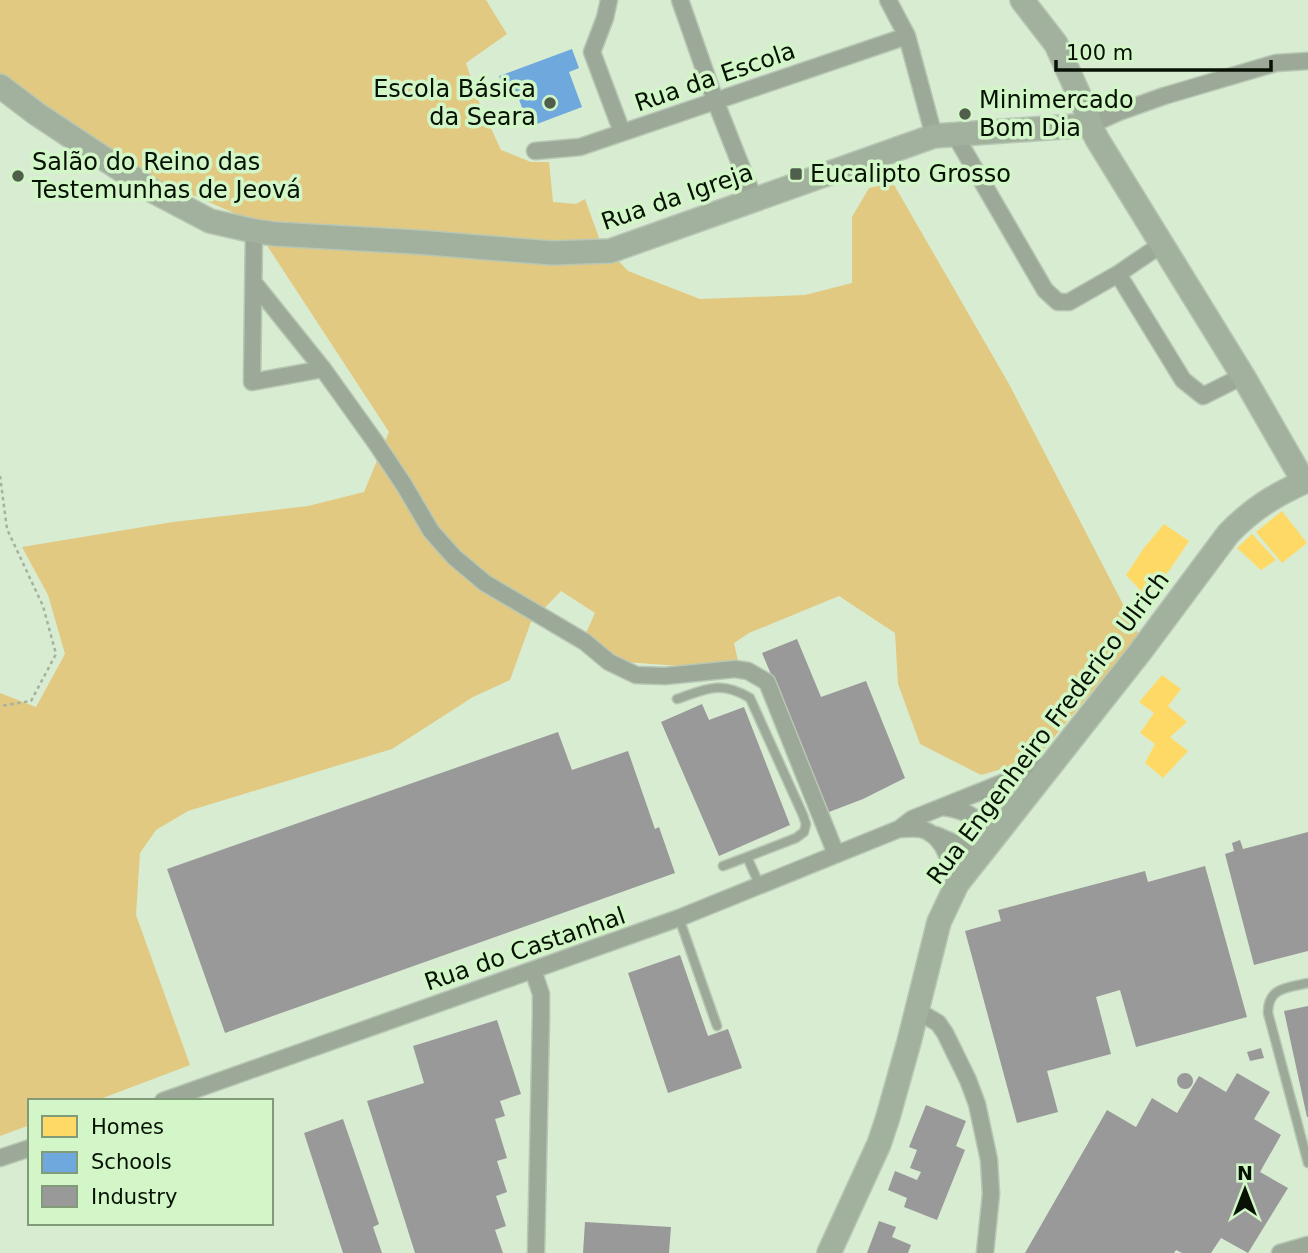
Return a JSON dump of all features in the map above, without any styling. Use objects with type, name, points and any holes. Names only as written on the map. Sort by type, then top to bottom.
[{"type":"street","points":[[609,0],[606,18],[592,52],[622,132]]},
{"type":"street","points":[[680,0],[754,199]]},
{"type":"street","points":[[888,0],[907,36],[944,135],[1045,290],[1058,302],[1069,302],[1118,274],[1162,244]]},
{"type":"street","points":[[1022,0],[1056,44],[1090,125],[1306,481]]},
{"type":"street","name":"Rua da Escola","points":[[535,151],[580,147],[907,36]]},
{"type":"street","name":"Rua da Igreja","points":[[0,86],[37,114],[153,191],[210,220],[254,231],[552,253],[610,251],[944,135],[1090,125],[1119,111],[1164,96],[1276,63],[1308,61]]},
{"type":"street","points":[[254,231],[252,382],[323,369]]},
{"type":"street","points":[[1118,274],[1183,380],[1203,396],[1243,376]]},
{"type":"street","points":[[254,283],[323,369],[404,485],[431,531],[485,583],[585,642],[609,662],[636,675],[665,676],[735,669],[748,671],[767,682],[836,854]]},
{"type":"street","name":"Rua Engenheiro Frederico Ulrich","points":[[829,1253],[888,1117],[939,922],[957,884],[1140,652],[1228,534],[1259,506],[1306,481]]},
{"type":"street","name":"Rua do Castanhal","points":[[169,1099],[679,918],[898,829],[912,819],[1051,764]]},
{"type":"street","points":[[943,807],[963,810],[977,819],[987,832],[986,848]]},
{"type":"street","name":"Rua do Castanhal","points":[[898,829],[921,829],[986,848]]},
{"type":"street","points":[[933,834],[945,849],[957,884]]},
{"type":"street","points":[[533,970],[541,994],[536,1253]]},
{"type":"street","points":[[916,1010],[938,1023],[945,1033],[977,1104],[989,1160],[991,1194],[985,1253]]},
{"type":"street","points":[[0,1158],[28,1149]]},
{"type":"street","points":[[1280,1253],[1308,1245]]},
{"type":"lane","points":[[677,699],[710,687],[742,692],[750,698],[806,824],[804,832],[796,838],[723,866]]},
{"type":"lane","points":[[747,858],[760,886]]},
{"type":"lane","points":[[679,918],[717,1026]]},
{"type":"lane","points":[[1308,983],[1278,991],[1270,997],[1268,1013],[1308,1163]]},
{"type":"path","points":[[0,476],[7,529],[43,606],[56,654],[32,701],[0,706]]},
{"type":"shaded area","points":[[0,0],[486,0],[507,34],[466,63],[479,102],[501,150],[531,162],[549,162],[553,202],[576,204],[585,199],[599,238],[591,246],[426,236],[248,219],[146,175],[0,78]]},
{"type":"shaded area","points":[[893,183],[1009,384],[1139,635],[1036,759],[981,775],[920,744],[898,684],[895,633],[839,596],[749,633],[734,643],[738,661],[693,667],[624,662],[586,633],[595,613],[561,591],[531,622],[510,680],[473,697],[392,749],[188,811],[156,830],[140,853],[136,915],[190,1065],[100,1099],[28,1099],[28,1126],[0,1136],[0,693],[36,707],[65,654],[48,595],[22,547],[173,522],[308,506],[364,492],[389,432],[266,244],[537,262],[614,256],[628,271],[700,299],[805,295],[852,283],[852,217],[869,188]]},
{"type":"building: Homes","points":[[1282,511],[1307,543],[1282,563],[1256,532]]},
{"type":"building: Homes","points":[[1164,524],[1189,541],[1147,597],[1126,575]]},
{"type":"building: Homes","points":[[1252,534],[1276,560],[1261,570],[1237,548]]},
{"type":"building: Homes","points":[[1162,675],[1181,689],[1168,706],[1187,722],[1170,737],[1188,751],[1163,778],[1145,763],[1155,744],[1140,733],[1154,713],[1139,702]]},
{"type":"building: Schools","points":[[572,49],[579,68],[569,72],[582,107],[529,127],[516,91],[506,95],[499,76]]},
{"type":"building: Industry","points":[[797,639],[821,697],[866,681],[905,778],[829,812],[762,653]]},
{"type":"building: Industry","points":[[702,704],[709,720],[744,707],[790,825],[719,856],[661,722]]},
{"type":"building: Industry","points":[[558,732],[572,770],[628,751],[655,829],[659,827],[675,873],[225,1033],[167,869]]},
{"type":"building: Industry","points":[[1308,832],[1308,951],[1254,965],[1225,854],[1234,851],[1232,843],[1240,840],[1243,849]]},
{"type":"building: Industry","points":[[1205,866],[1247,1017],[1136,1047],[1120,990],[1096,997],[1111,1054],[1047,1071],[1058,1112],[1017,1123],[965,931],[1001,921],[998,910],[1145,871],[1148,882]]},
{"type":"building: Industry","points":[[680,955],[708,1036],[728,1029],[742,1068],[668,1093],[628,973]]},
{"type":"building: Industry","points":[[1308,1006],[1308,1117],[1307,1117],[1284,1011]]},
{"type":"building: Industry","points":[[497,1020],[521,1094],[500,1101],[505,1116],[495,1119],[507,1158],[497,1161],[507,1192],[496,1196],[506,1226],[495,1230],[503,1253],[415,1253],[367,1101],[424,1083],[413,1046]]},
{"type":"building: Industry","points":[[1261,1048],[1264,1058],[1250,1061],[1247,1052]]},
{"type":"building: Industry","points":[[1185,1073],[1193,1081],[1185,1089],[1177,1081]]},
{"type":"building: Industry","points":[[1237,1073],[1270,1092],[1254,1119],[1281,1135],[1260,1172],[1288,1188],[1248,1253],[1221,1238],[1211,1253],[1182,1253],[1176,1250],[1174,1253],[1025,1253],[1107,1110],[1136,1127],[1152,1098],[1177,1113],[1199,1076],[1226,1092]]},
{"type":"building: Industry","points":[[926,1105],[966,1121],[956,1146],[965,1150],[937,1220],[904,1207],[907,1198],[888,1190],[895,1171],[917,1180],[921,1172],[910,1168],[917,1150],[909,1147]]},
{"type":"building: Industry","points":[[343,1119],[379,1224],[373,1227],[382,1253],[343,1253],[304,1133]]},
{"type":"building: Industry","points":[[879,1221],[896,1227],[892,1237],[911,1245],[908,1253],[867,1253]]},
{"type":"building: Industry","points":[[585,1222],[671,1227],[669,1253],[583,1253]]},
{"type":"place","name":"Escola Básica da Seara","points":[[550,103]]},
{"type":"place","name":"Minimercado Bom Dia","points":[[965,114]]},
{"type":"place","name":"Eucalipto Grosso","points":[[796,174]]},
{"type":"place","name":"Salão do Reino das Testemunhas de Jeová","points":[[18,176]]}]
